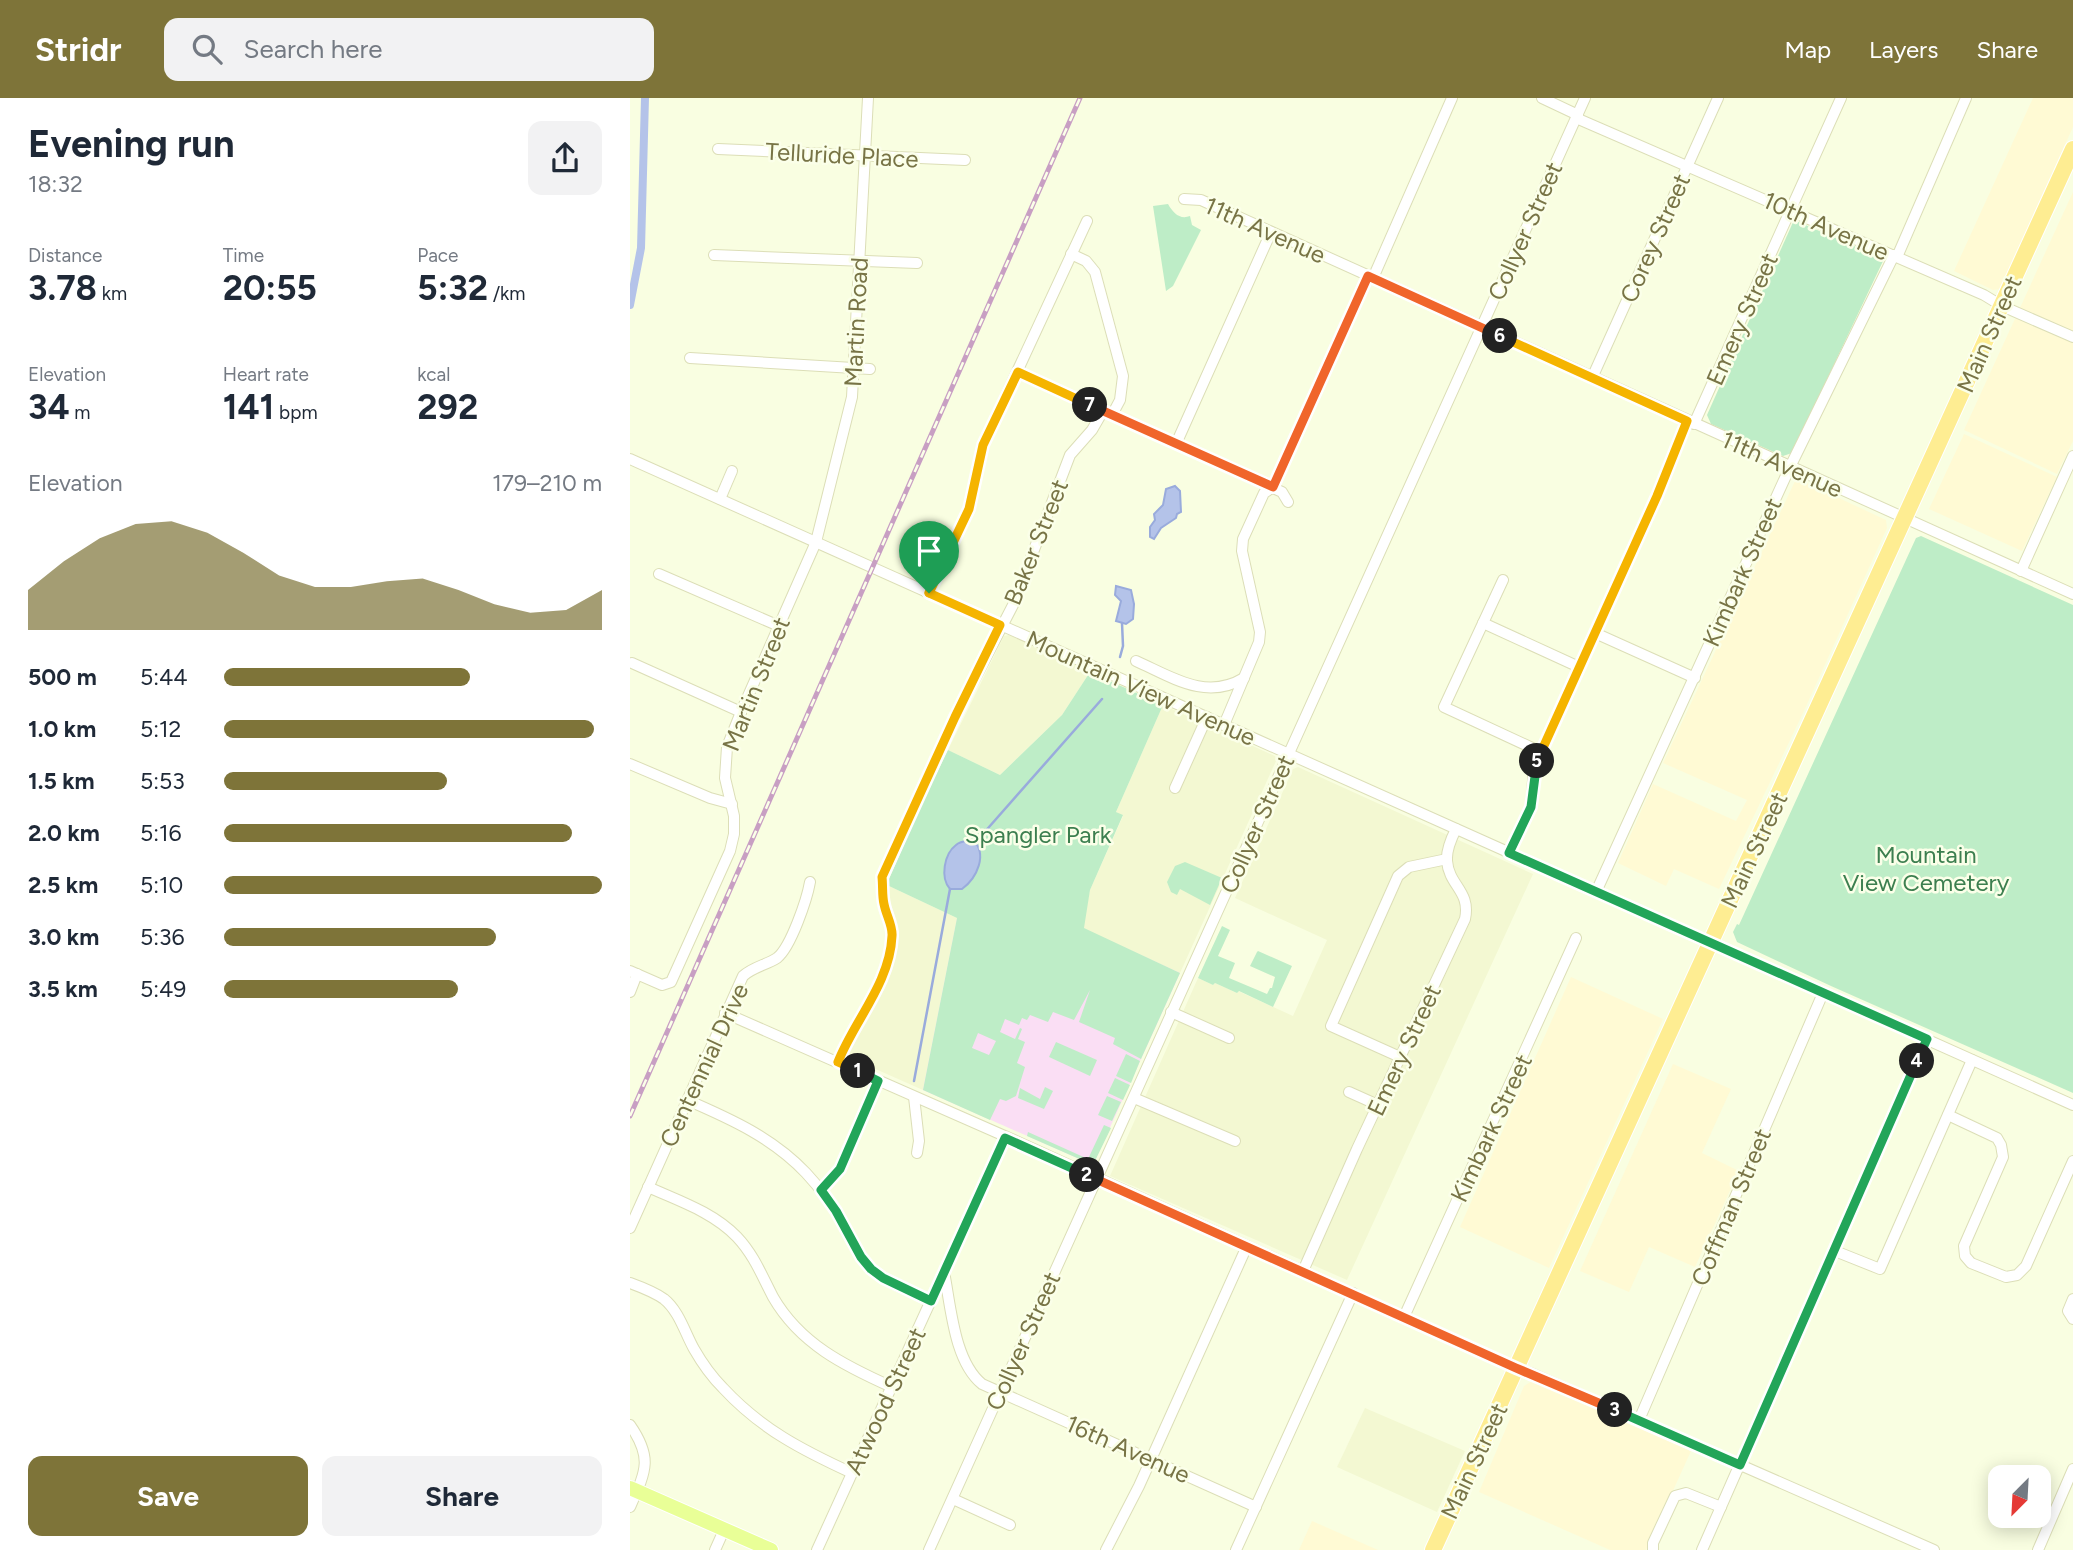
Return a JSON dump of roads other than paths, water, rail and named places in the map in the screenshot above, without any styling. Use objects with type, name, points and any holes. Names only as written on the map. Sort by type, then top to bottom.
[{"type":"highway","name":"Main Street","points":[[1433,1550],[2073,149]]},
{"type":"main road","points":[[633,1490],[771,1550]]},
{"type":"street","name":"Martin Road","points":[[816,542],[848,420],[855,368],[868,98]]},
{"type":"street","points":[[1224,725],[1259,642],[1260,632],[1243,564],[1243,538],[1264,493],[1273,487],[1452,98]]},
{"type":"street","name":"10th Avenue","points":[[1542,98],[1687,166],[1984,295],[2002,306],[2073,337]]},
{"type":"street","name":"Collyer Street","points":[[929,1550],[1585,98]]},
{"type":"street","name":"Corey Street","points":[[1592,378],[1718,98]]},
{"type":"street","name":"Emery Street","points":[[1509,853],[1531,807],[1534,766],[1841,98]]},
{"type":"street","name":"Kimbark Street","points":[[1597,891],[1790,467],[1895,256],[1966,98]]},
{"type":"street","name":"Telluride Place","points":[[718,149],[965,160]]},
{"type":"street","name":"11th Avenue","points":[[1184,199],[1201,200],[2073,594]]},
{"type":"street","points":[[929,593],[969,509],[983,445],[1087,221]]},
{"type":"street","points":[[1176,444],[1270,232]]},
{"type":"street","name":"Baker Street","points":[[838,1062],[847,1039],[859,1023],[887,963],[893,934],[884,905],[882,877],[955,717],[1000,625],[1013,605],[1070,455],[1120,400],[1123,376],[1095,272],[1086,261],[1071,254]]},
{"type":"street","points":[[714,255],[917,263]]},
{"type":"street","points":[[690,358],[870,369]]},
{"type":"street","points":[[1018,372],[1273,487],[1282,492],[1288,502]]},
{"type":"street","points":[[2021,571],[2073,456]]},
{"type":"street","name":"Mountain View Avenue","points":[[630,459],[2073,1105]]},
{"type":"street","points":[[720,499],[732,471]]},
{"type":"street","name":"Martin Street","points":[[634,973],[662,985],[671,982],[730,851],[734,834],[732,804],[725,778],[727,747],[816,542]]},
{"type":"street","points":[[659,574],[779,626]]},
{"type":"street","points":[[1503,580],[1444,707],[1541,752]]},
{"type":"street","points":[[1483,623],[1579,667]]},
{"type":"street","points":[[1595,633],[1695,678]]},
{"type":"street","points":[[1136,661],[1192,686],[1205,689],[1233,685],[1244,678]]},
{"type":"street","points":[[632,663],[741,712]]},
{"type":"street","points":[[1175,788],[1207,718]]},
{"type":"street","points":[[630,764],[710,798],[732,804]]},
{"type":"street","points":[[1399,1058],[1331,1026],[1398,876],[1409,867],[1447,859],[1456,828]]},
{"type":"street","name":"Emery Street","points":[[1303,1271],[1465,919],[1468,909],[1466,898],[1452,878],[1447,859]]},
{"type":"street","name":"Centennial Drive","points":[[630,1227],[743,976],[756,966],[775,959],[784,951],[807,902],[810,882]]},
{"type":"street","name":"Kimbark Street","points":[[1404,1317],[1576,938]]},
{"type":"street","points":[[630,992],[634,973]]},
{"type":"street","name":"Coffman Street","points":[[1639,1420],[1823,993]]},
{"type":"street","points":[[1171,1012],[1229,1038]]},
{"type":"street","points":[[725,1013],[1516,1368],[1934,1550]]},
{"type":"street","points":[[1702,1550],[1927,1039]]},
{"type":"street","points":[[1835,1251],[1880,1269],[1972,1060]]},
{"type":"street","points":[[821,1190],[840,1169],[878,1081]]},
{"type":"street","points":[[1349,1092],[1378,1105]]},
{"type":"street","points":[[914,1097],[919,1141],[916,1153]]},
{"type":"street","points":[[1134,1098],[1235,1141]]},
{"type":"street","points":[[687,1100],[738,1122],[792,1158],[836,1211],[861,1257],[871,1269],[883,1278],[931,1301]]},
{"type":"street","points":[[1948,1115],[1997,1138],[2001,1145],[2002,1161],[1964,1246],[1964,1252],[1971,1262],[2006,1277],[2017,1275],[2026,1266],[2073,1161]]},
{"type":"street","name":"Atwood Street","points":[[817,1550],[1005,1138]]},
{"type":"street","points":[[648,1187],[703,1211],[721,1223],[752,1255],[774,1298],[807,1339],[848,1367],[892,1387]]},
{"type":"street","points":[[1106,1550],[1151,1459],[1247,1246]]},
{"type":"street","name":"16th Avenue","points":[[944,1271],[966,1366],[982,1384],[1256,1507]]},
{"type":"street","points":[[630,1283],[662,1297],[671,1306],[695,1351],[715,1379],[745,1411],[772,1433],[852,1473]]},
{"type":"street","points":[[1236,1550],[1353,1293]]},
{"type":"street","points":[[2073,1299],[2068,1311],[2073,1319]]},
{"type":"street","points":[[630,1424],[645,1451],[643,1469],[633,1490],[630,1507]]},
{"type":"street","points":[[2038,1550],[2073,1469]]},
{"type":"street","points":[[1653,1550],[1653,1543],[1675,1496],[1686,1493],[1721,1507]]},
{"type":"street","points":[[953,1499],[1010,1525]]},
{"type":"street","points":[[715,1550],[724,1530]]},
{"type":"water","points":[[1175,486],[1180,491],[1181,512],[1161,528],[1154,539],[1150,537],[1150,527],[1155,520],[1154,514],[1163,505],[1166,489]]},
{"type":"water","points":[[1116,586],[1131,590],[1133,619],[1126,624],[1116,621],[1121,601],[1115,595]]},
{"type":"water","points":[[973,840],[980,852],[979,866],[962,889],[950,889],[944,873],[946,860],[958,844]]},
{"type":"waterway","points":[[630,305],[641,248],[645,98]]},
{"type":"waterway","points":[[1120,657],[1123,646],[1122,623]]},
{"type":"waterway","points":[[982,835],[1102,699]]},
{"type":"waterway","points":[[914,1081],[950,889]]},
{"type":"railway","points":[[630,1116],[1080,98]]},
{"type":"park label","name":"Spangler Park","points":[[1038,834]]},
{"type":"park label","name":"Mountain View Cemetery","points":[[1926,868]]}]
